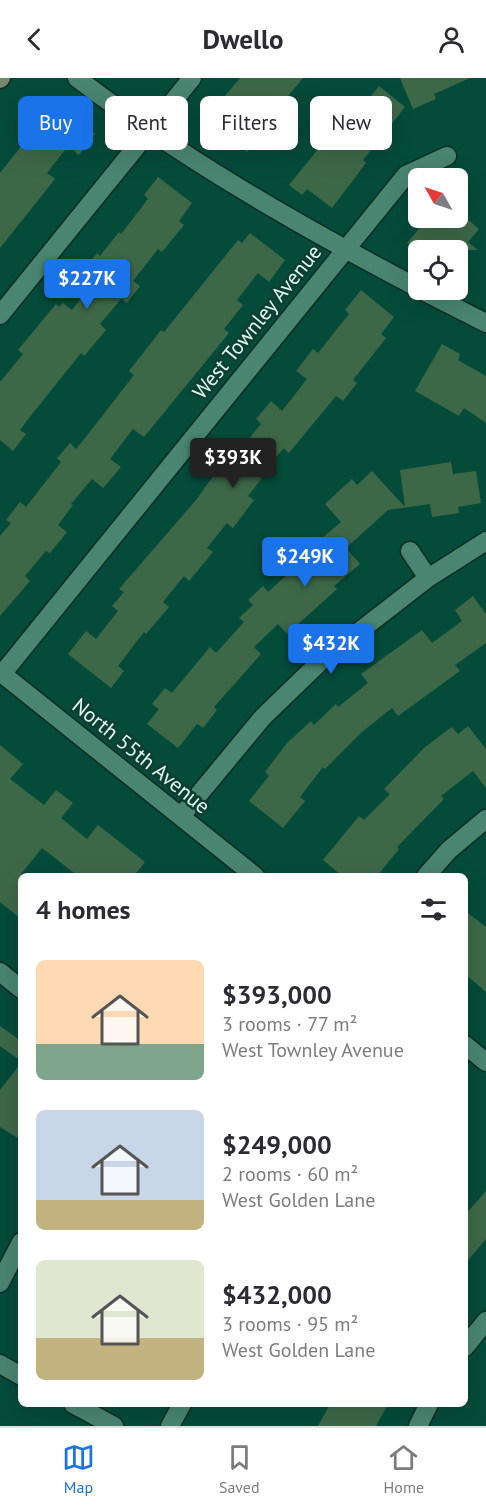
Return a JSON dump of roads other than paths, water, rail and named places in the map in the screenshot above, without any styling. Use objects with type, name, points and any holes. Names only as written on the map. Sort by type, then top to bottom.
[{"type":"street","points":[[77,78],[105,99]]},
{"type":"street","points":[[178,96],[192,78]]},
{"type":"street","points":[[0,315],[134,150]]},
{"type":"street","points":[[179,150],[345,250],[408,283]]},
{"type":"street","name":"West Townley Avenue","points":[[1,673],[406,175],[447,156]]},
{"type":"street","points":[[441,300],[486,323]]},
{"type":"street","points":[[181,816],[263,717],[321,661],[428,578],[486,541]]},
{"type":"street","points":[[410,551],[428,578]]},
{"type":"street","name":"North 55th Avenue","points":[[1,673],[251,873]]},
{"type":"street","points":[[429,873],[449,850],[486,819]]},
{"type":"street","points":[[0,972],[18,987]]},
{"type":"street","points":[[468,1047],[486,1062]]},
{"type":"street","points":[[0,1283],[18,1248]]},
{"type":"street","points":[[468,1343],[486,1321]]},
{"type":"street","points":[[0,1364],[18,1374]]},
{"type":"street","points":[[79,1407],[114,1426]]},
{"type":"street","points":[[170,1426],[180,1407]]},
{"type":"street","points":[[418,1426],[428,1407]]}]
